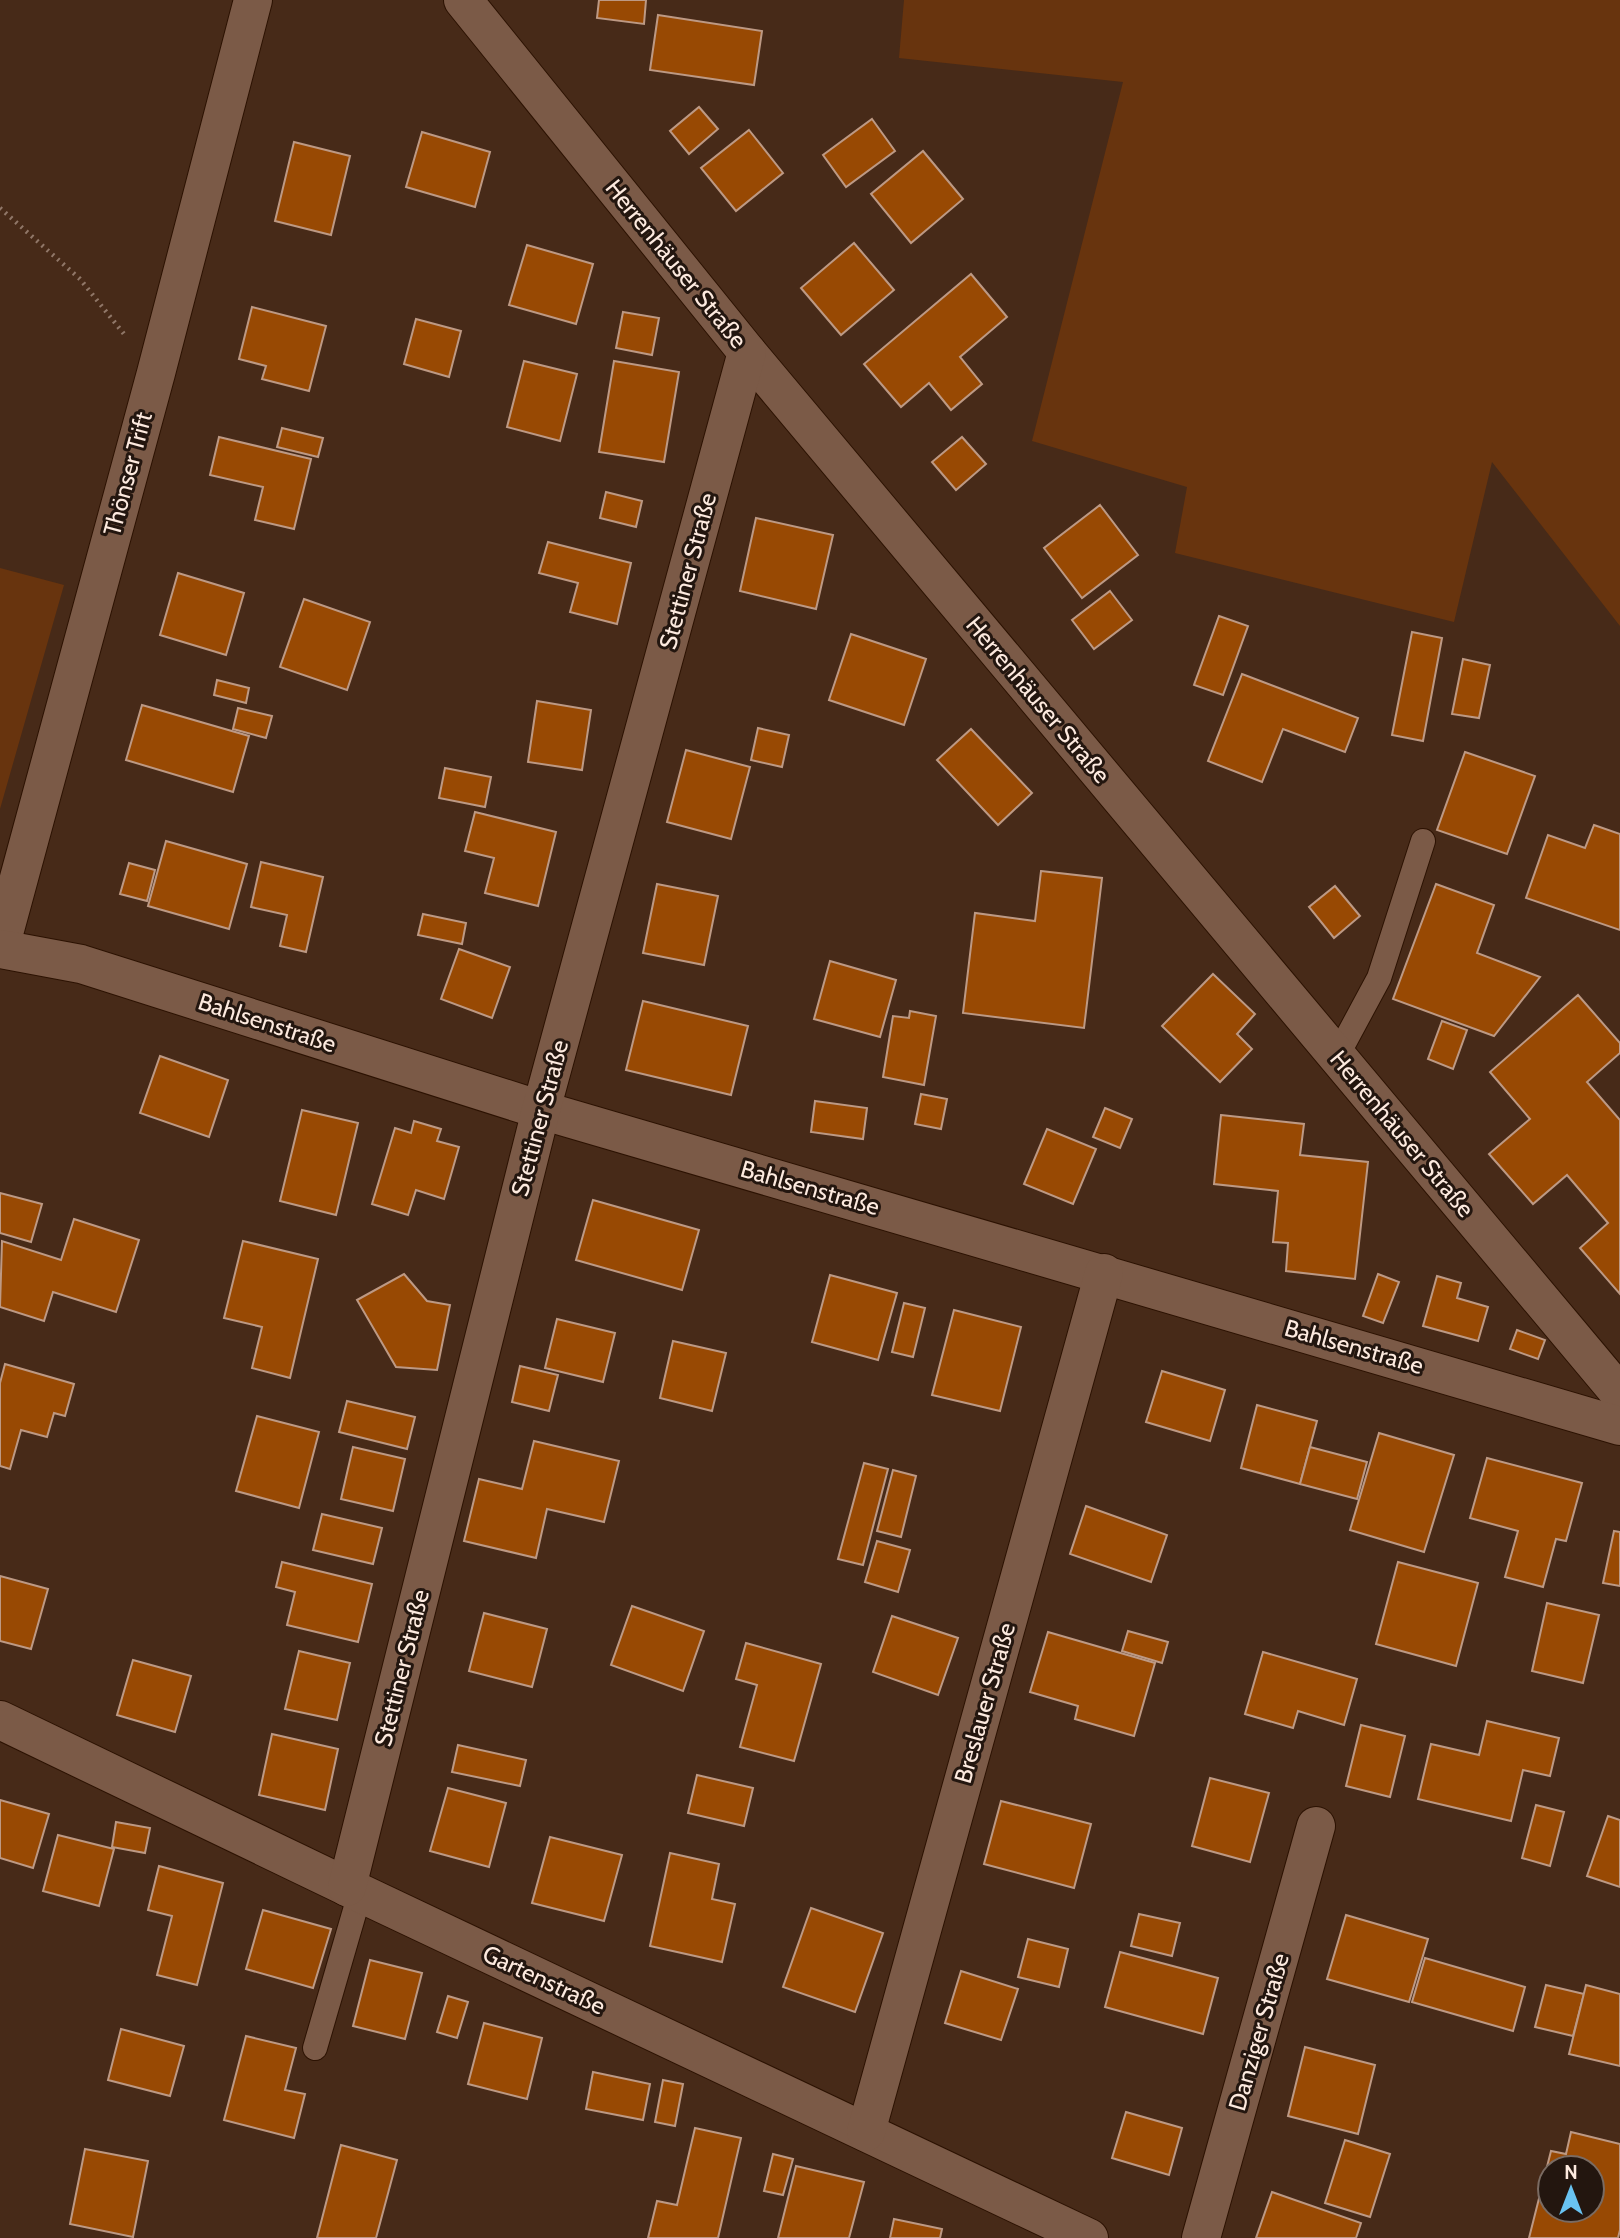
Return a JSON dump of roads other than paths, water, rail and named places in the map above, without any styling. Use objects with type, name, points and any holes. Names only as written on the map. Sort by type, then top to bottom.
[{"type":"street","name":"Thönser Trift","points":[[0,949],[156,373],[253,0]]},
{"type":"street","name":"Herrenhäuser Straße","points":[[463,0],[747,352],[1620,1394]]},
{"type":"street","name":"Stettiner Straße","points":[[353,1890],[541,1110],[747,352]]},
{"type":"street","name":"Bahlsenstraße","points":[[0,949],[81,964],[541,1110],[1620,1426]]},
{"type":"street","name":"Breslauer Straße","points":[[866,2132],[1104,1273]]},
{"type":"street","name":"Gartenstraße","points":[[0,1720],[1089,2238]]},
{"type":"street","name":"Danziger Straße","points":[[1201,2238],[1317,1826]]},
{"type":"lane","points":[[1337,1056],[1379,978],[1423,841]]},
{"type":"lane","points":[[315,2048],[353,1890]]}]
